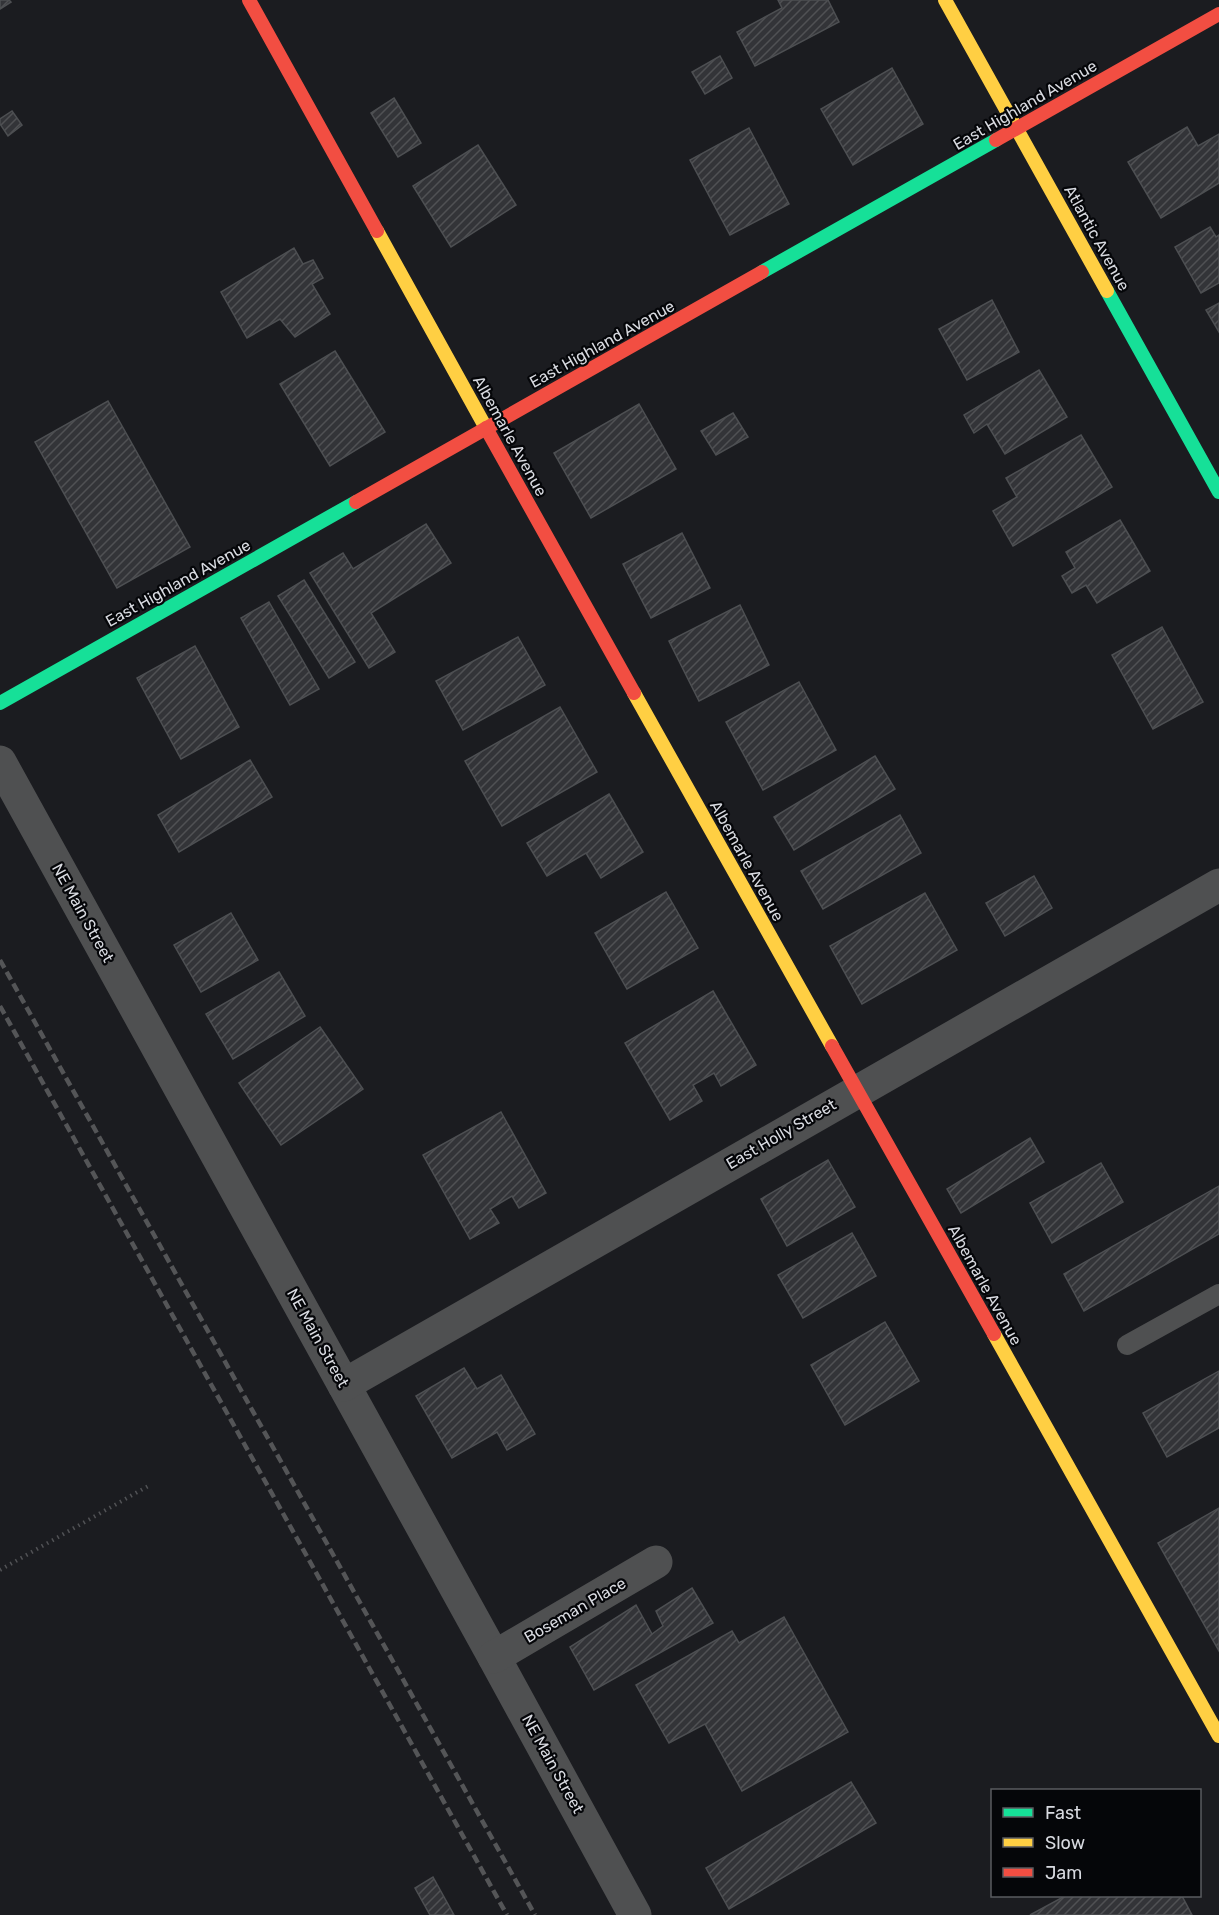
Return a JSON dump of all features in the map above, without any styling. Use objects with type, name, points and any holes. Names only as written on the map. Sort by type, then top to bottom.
[{"type":"street","name":"Albemarle Avenue","points":[[249,0],[486,428],[1219,1736]]},
{"type":"street","name":"Atlantic Avenue","points":[[945,0],[1219,492]]},
{"type":"street","name":"East Highland Avenue","points":[[0,703],[1219,14]]},
{"type":"street","name":"NE Main Street","points":[[0,762],[635,1915]]},
{"type":"street","name":"East Holly Street","points":[[344,1385],[1219,885]]},
{"type":"street","name":"Boseman Place","points":[[494,1657],[656,1563]]},
{"type":"lane","points":[[1127,1345],[1219,1294]]},
{"type":"path","points":[[0,1570],[150,1485]]},
{"type":"building","points":[[0,0],[9,0],[11,2],[0,9]]},
{"type":"building","points":[[778,0],[828,0],[839,22],[755,66],[737,32],[782,8]]},
{"type":"building","points":[[720,56],[732,78],[705,94],[692,72]]},
{"type":"building","points":[[892,68],[923,124],[853,165],[821,109]]},
{"type":"building","points":[[394,98],[421,143],[398,157],[371,113]]},
{"type":"building","points":[[12,111],[22,125],[8,136],[0,124],[0,119]]},
{"type":"building","points":[[1187,127],[1198,146],[1219,134],[1219,183],[1161,218],[1128,162]]},
{"type":"building","points":[[749,128],[789,204],[730,235],[690,160]]},
{"type":"building","points":[[478,145],[516,205],[451,247],[413,186]]},
{"type":"building","points":[[1210,227],[1216,237],[1219,235],[1219,283],[1201,293],[1175,247]]},
{"type":"building","points":[[294,248],[303,264],[313,260],[323,278],[312,284],[330,314],[295,337],[280,319],[247,338],[221,292]]},
{"type":"building","points":[[992,300],[1019,352],[967,380],[939,329]]},
{"type":"building","points":[[1219,303],[1219,332],[1206,310]]},
{"type":"building","points":[[335,351],[385,432],[330,466],[280,384]]},
{"type":"building","points":[[1039,370],[1067,417],[1005,454],[987,424],[974,433],[964,415]]},
{"type":"building","points":[[108,401],[190,547],[117,588],[35,442]]},
{"type":"building","points":[[639,404],[676,469],[591,518],[554,453]]},
{"type":"building","points":[[733,413],[748,437],[716,455],[701,431]]},
{"type":"building","points":[[1081,435],[1112,487],[1013,546],[993,511],[1017,497],[1006,478]]},
{"type":"building","points":[[1120,520],[1150,571],[1097,603],[1086,585],[1072,593],[1062,576],[1075,568],[1066,552]]},
{"type":"building","points":[[426,524],[451,563],[371,613],[395,652],[369,668],[310,573],[343,553],[353,569]]},
{"type":"building","points":[[682,533],[710,588],[651,618],[623,564]]},
{"type":"building","points":[[304,580],[355,662],[329,678],[278,596]]},
{"type":"building","points":[[269,602],[319,689],[290,705],[241,618]]},
{"type":"building","points":[[740,605],[769,665],[699,701],[669,641]]},
{"type":"building","points":[[1162,627],[1203,702],[1153,729],[1112,655]]},
{"type":"building","points":[[518,637],[545,685],[463,730],[436,681]]},
{"type":"building","points":[[195,646],[239,727],[181,759],[137,678]]},
{"type":"building","points":[[799,682],[836,750],[763,790],[726,722]]},
{"type":"building","points":[[560,707],[597,772],[502,826],[465,761]]},
{"type":"building","points":[[875,756],[895,789],[794,850],[774,817]]},
{"type":"building","points":[[250,760],[272,797],[179,852],[158,815]]},
{"type":"building","points":[[609,794],[643,852],[601,878],[586,853],[547,876],[527,843]]},
{"type":"building","points":[[900,815],[921,853],[823,909],[801,871]]},
{"type":"building","points":[[1034,876],[1052,908],[1005,936],[986,903]]},
{"type":"building","points":[[666,892],[698,948],[627,989],[595,933]]},
{"type":"building","points":[[925,893],[957,950],[862,1004],[830,946]]},
{"type":"building","points":[[231,913],[258,960],[201,992],[174,945]]},
{"type":"building","points":[[279,972],[305,1016],[233,1059],[206,1014]]},
{"type":"building","points":[[713,991],[756,1065],[721,1086],[714,1073],[693,1085],[702,1101],[670,1120],[625,1043]]},
{"type":"building","points":[[320,1027],[363,1089],[281,1145],[239,1083]]},
{"type":"building","points":[[501,1112],[546,1193],[519,1208],[512,1196],[490,1209],[499,1223],[470,1239],[423,1155]]},
{"type":"building","points":[[1030,1138],[1044,1162],[961,1213],[947,1189]]},
{"type":"building","points":[[828,1160],[855,1207],[787,1246],[761,1199]]},
{"type":"building","points":[[1101,1163],[1123,1202],[1052,1243],[1030,1203]]},
{"type":"building","points":[[1219,1186],[1219,1234],[1084,1311],[1064,1274]]},
{"type":"building","points":[[852,1233],[876,1276],[803,1318],[778,1275]]},
{"type":"building","points":[[885,1322],[919,1381],[845,1425],[811,1365]]},
{"type":"building","points":[[464,1368],[477,1389],[501,1375],[535,1434],[507,1450],[497,1432],[452,1458],[416,1396]]},
{"type":"building","points":[[1219,1371],[1219,1428],[1167,1457],[1143,1413]]},
{"type":"building","points":[[1219,1508],[1219,1651],[1158,1543]]},
{"type":"building","points":[[692,1588],[713,1623],[594,1690],[570,1647],[636,1605],[652,1634],[663,1626],[656,1611]]},
{"type":"building","points":[[784,1617],[848,1732],[742,1791],[705,1724],[669,1743],[636,1685],[732,1631],[739,1643]]},
{"type":"building","points":[[851,1782],[876,1823],[729,1909],[706,1868]]},
{"type":"building","points":[[433,1877],[454,1915],[430,1915],[415,1888]]},
{"type":"building","points":[[1063,1897],[1183,1897],[1192,1915],[1030,1915]]},
{"type":"railway","points":[[0,960],[535,1915]]},
{"type":"railway","points":[[0,1006],[507,1915]]},
{"type":"traffic: fast","points":[[762,272],[996,140]]},
{"type":"traffic: fast","points":[[1107,291],[1219,492]]},
{"type":"traffic: fast","points":[[0,703],[356,502]]},
{"type":"traffic: slow","points":[[945,0],[1107,291]]},
{"type":"traffic: slow","points":[[377,231],[486,428]]},
{"type":"traffic: slow","points":[[634,693],[832,1046]]},
{"type":"traffic: slow","points":[[994,1334],[1219,1736]]},
{"type":"traffic: jam","points":[[249,0],[377,231]]},
{"type":"traffic: jam","points":[[996,140],[1219,14]]},
{"type":"traffic: jam","points":[[356,502],[762,272]]},
{"type":"traffic: jam","points":[[486,428],[634,693]]},
{"type":"traffic: jam","points":[[832,1046],[994,1334]]}]
